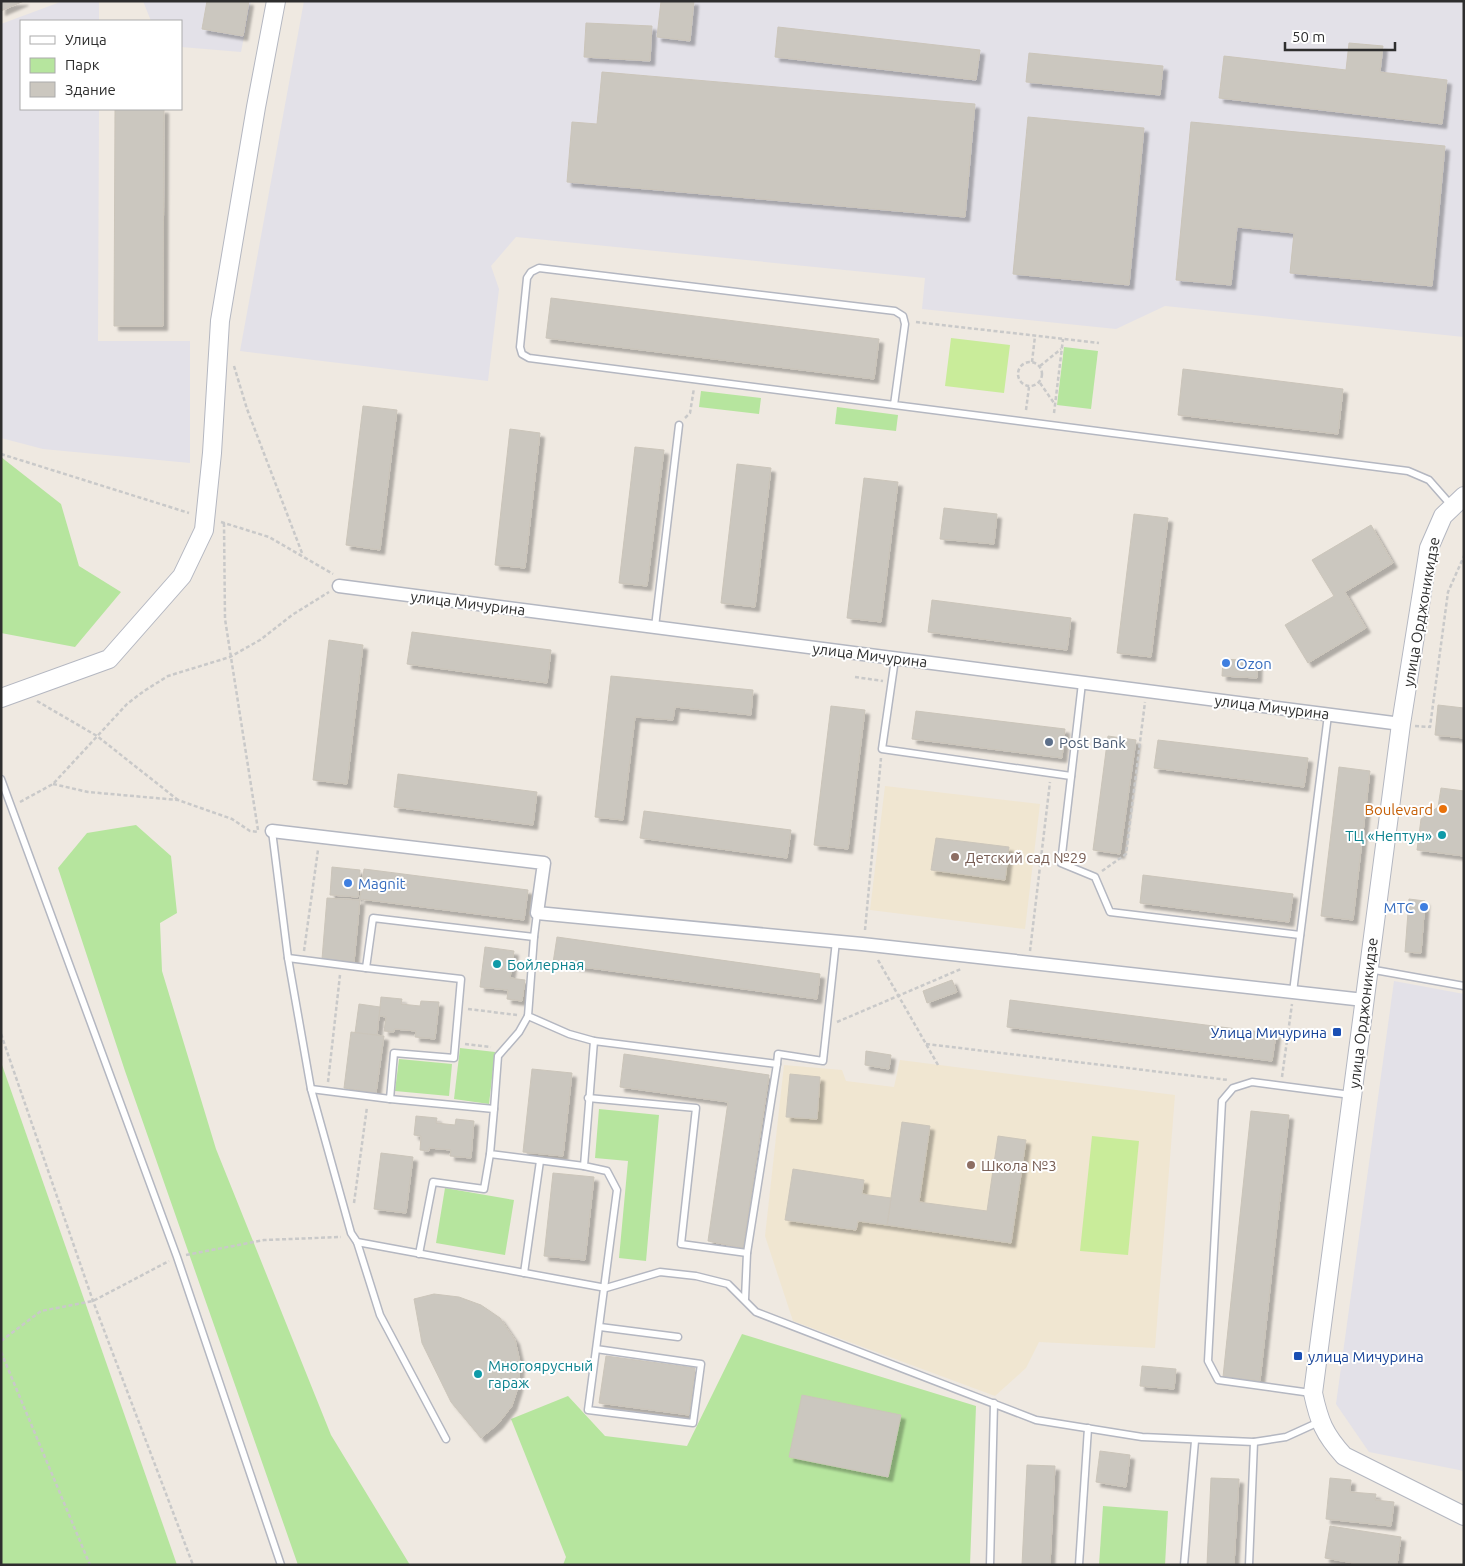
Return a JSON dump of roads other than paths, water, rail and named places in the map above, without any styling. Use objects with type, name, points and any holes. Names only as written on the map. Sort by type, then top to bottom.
[{"type":"street","points":[[1,698],[109,659],[182,576],[204,530],[220,321],[276,1]]},
{"type":"street","name":"улица Орджоникидзе","points":[[1319,1422],[1313,1393],[1401,724],[1429,548],[1443,516],[1458,501]]},
{"type":"street","name":"улица Мичурина","points":[[339,586],[1401,724]]},
{"type":"street","points":[[272,831],[544,863],[538,913],[836,941],[1364,1000]]},
{"type":"street","points":[[1319,1422],[1330,1440],[1344,1456],[1464,1516]]},
{"type":"lane","points":[[894,405],[904,321],[903,316],[895,311],[538,268],[531,272],[527,278],[520,347],[522,354],[528,358],[695,380],[1408,471],[1423,476],[1458,501]]},
{"type":"lane","points":[[655,627],[679,425]]},
{"type":"lane","points":[[895,659],[882,749],[1071,776]]},
{"type":"lane","points":[[1082,683],[1061,863],[1095,877],[1110,912],[1300,935]]},
{"type":"lane","points":[[1293,992],[1328,714]]},
{"type":"lane","points":[[1,779],[176,1257],[281,1565]]},
{"type":"lane","points":[[272,831],[288,958],[312,1089],[350,1234],[357,1242],[380,1315],[446,1439]]},
{"type":"lane","points":[[420,1254],[433,1182],[484,1189],[490,1154],[498,1056],[519,1032],[528,1016],[534,938],[538,913]]},
{"type":"lane","points":[[366,968],[372,918],[534,938]]},
{"type":"lane","points":[[744,1299],[747,1253],[778,1054],[823,1061],[836,941]]},
{"type":"lane","points":[[288,958],[461,979],[454,1058],[394,1053],[390,1100]]},
{"type":"lane","points":[[1369,969],[1464,986]]},
{"type":"lane","points":[[528,1016],[569,1034],[594,1041],[777,1064]]},
{"type":"lane","points":[[584,1166],[594,1041]]},
{"type":"lane","points":[[1313,1393],[1218,1380],[1208,1361],[1222,1101],[1233,1088],[1252,1082],[1352,1096]]},
{"type":"lane","points":[[312,1089],[390,1100],[494,1109]]},
{"type":"lane","points":[[588,1098],[696,1108],[681,1244],[747,1253]]},
{"type":"lane","points":[[490,1154],[584,1166],[607,1171],[617,1190],[606,1288],[596,1349],[588,1410],[693,1423],[701,1364],[596,1349]]},
{"type":"lane","points":[[524,1273],[540,1161]]},
{"type":"lane","points":[[357,1242],[606,1288],[660,1272],[728,1284],[756,1312],[994,1402],[1036,1420],[1142,1437],[1254,1442],[1286,1437],[1319,1422]]},
{"type":"lane","points":[[600,1327],[678,1337]]},
{"type":"lane","points":[[990,1565],[994,1402]]},
{"type":"lane","points":[[1079,1565],[1088,1428]]},
{"type":"lane","points":[[1184,1565],[1195,1440]]},
{"type":"lane","points":[[1249,1565],[1254,1442]]},
{"type":"place","name":"Ozon","points":[[1226,663]]},
{"type":"place","name":"Post Bank","points":[[1049,742]]},
{"type":"place","name":"Boulevard","points":[[1443,809]]},
{"type":"place","name":"ТЦ «Нептун»","points":[[1442,835]]},
{"type":"place","name":"Детский сад №29","points":[[955,857]]},
{"type":"place","name":"Magnit","points":[[348,883]]},
{"type":"place","name":"МТС","points":[[1424,907]]},
{"type":"place","name":"Бойлерная","points":[[497,964]]},
{"type":"place","name":"Улица Мичурина","points":[[1337,1032]]},
{"type":"place","name":"Школа №3","points":[[971,1165]]},
{"type":"place","name":"улица Мичурина","points":[[1298,1356]]},
{"type":"place","name":"Многоярусный гараж","points":[[478,1374]]}]
